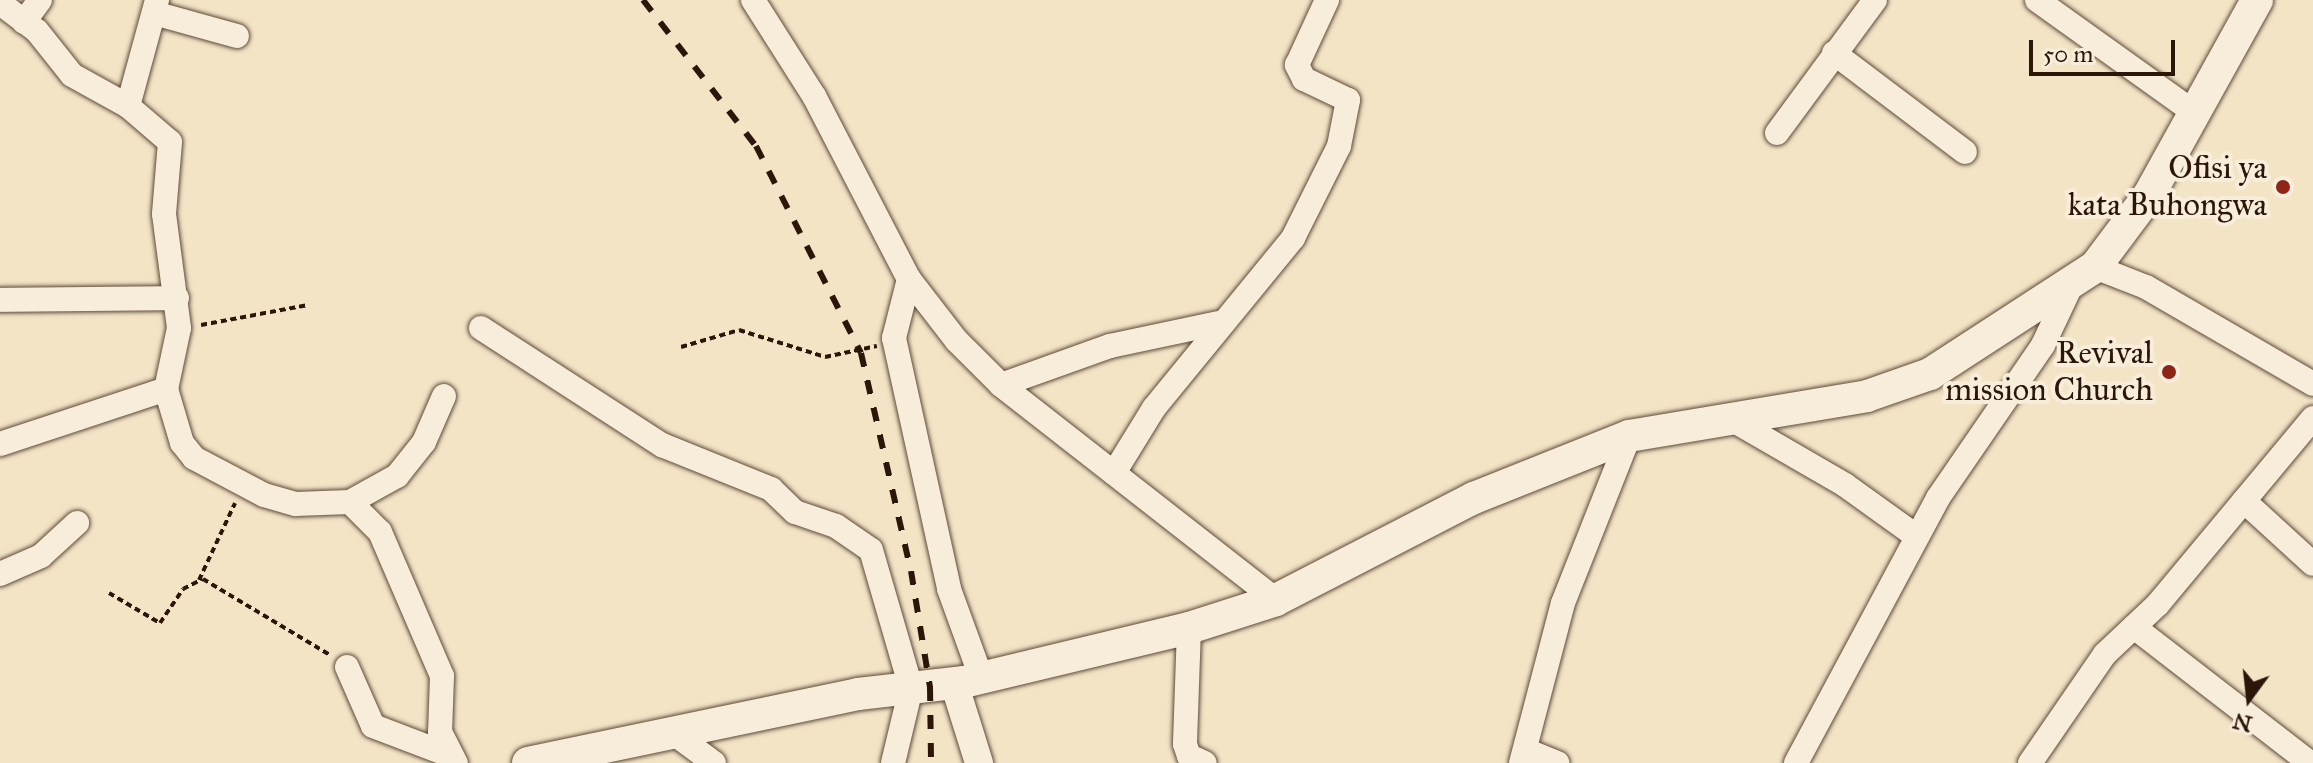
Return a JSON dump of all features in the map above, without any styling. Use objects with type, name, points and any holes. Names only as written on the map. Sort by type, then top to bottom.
[{"type":"main road","points":[[528,763],[579,757],[672,732],[968,680],[1189,628],[1276,600],[1474,498],[1629,436],[1724,416],[1867,396],[1930,374],[2069,290],[2095,267],[2149,195],[2257,0]]},
{"type":"street","points":[[24,22],[40,0]]},
{"type":"street","points":[[753,0],[814,96],[909,279],[1001,385],[1276,600]]},
{"type":"street","points":[[1114,473],[1219,323],[1293,238],[1339,146],[1348,100],[1304,79],[1297,65],[1327,0]]},
{"type":"street","points":[[1777,133],[1875,0]]},
{"type":"street","points":[[2037,0],[2196,114]]},
{"type":"street","points":[[0,3],[24,22],[72,75],[128,106],[174,148],[164,214],[178,323],[166,389],[188,451],[242,486],[296,504],[350,502],[397,476],[424,442],[444,396]]},
{"type":"street","points":[[128,106],[155,7],[237,36]]},
{"type":"street","points":[[1834,53],[1965,152]]},
{"type":"street","points":[[2095,267],[2146,287],[2313,384]]},
{"type":"street","points":[[909,279],[894,338],[968,680],[979,763]]},
{"type":"street","points":[[1796,763],[1916,536],[2043,345],[2069,290]]},
{"type":"street","points":[[0,300],[177,298]]},
{"type":"street","points":[[1001,385],[1110,346],[1219,323]]},
{"type":"street","points":[[481,328],[662,445],[771,489],[795,512],[861,541],[880,575],[911,688],[893,763]]},
{"type":"street","points":[[0,444],[166,389]]},
{"type":"street","points":[[1724,416],[1845,485],[1916,536]]},
{"type":"street","points":[[2030,763],[2105,654],[2134,627],[2313,418]]},
{"type":"street","points":[[1558,763],[1523,756],[1563,603],[1629,436]]},
{"type":"street","points":[[2244,501],[2313,564]]},
{"type":"street","points":[[350,502],[380,532],[442,676],[440,732],[452,759]]},
{"type":"street","points":[[0,574],[41,556],[77,523]]},
{"type":"street","points":[[2134,627],[2310,763]]},
{"type":"street","points":[[1189,628],[1185,744],[1189,756],[1205,763]]},
{"type":"street","points":[[347,667],[373,726],[452,759]]},
{"type":"street","points":[[672,732],[714,763]]},
{"type":"path","points":[[178,323],[211,325],[308,305]]},
{"type":"path","points":[[681,347],[739,330],[825,357],[894,338]]},
{"type":"path","points":[[109,593],[160,623],[199,580],[242,486]]},
{"type":"path","points":[[199,580],[347,667]]},
{"type":"railway","points":[[643,0],[756,146],[861,353],[911,571],[930,687],[931,763]]},
{"type":"place","name":"Ofisi ya kata Buhongwa","points":[[2283,187]]},
{"type":"place","name":"Revival mission Church","points":[[2169,372]]}]
